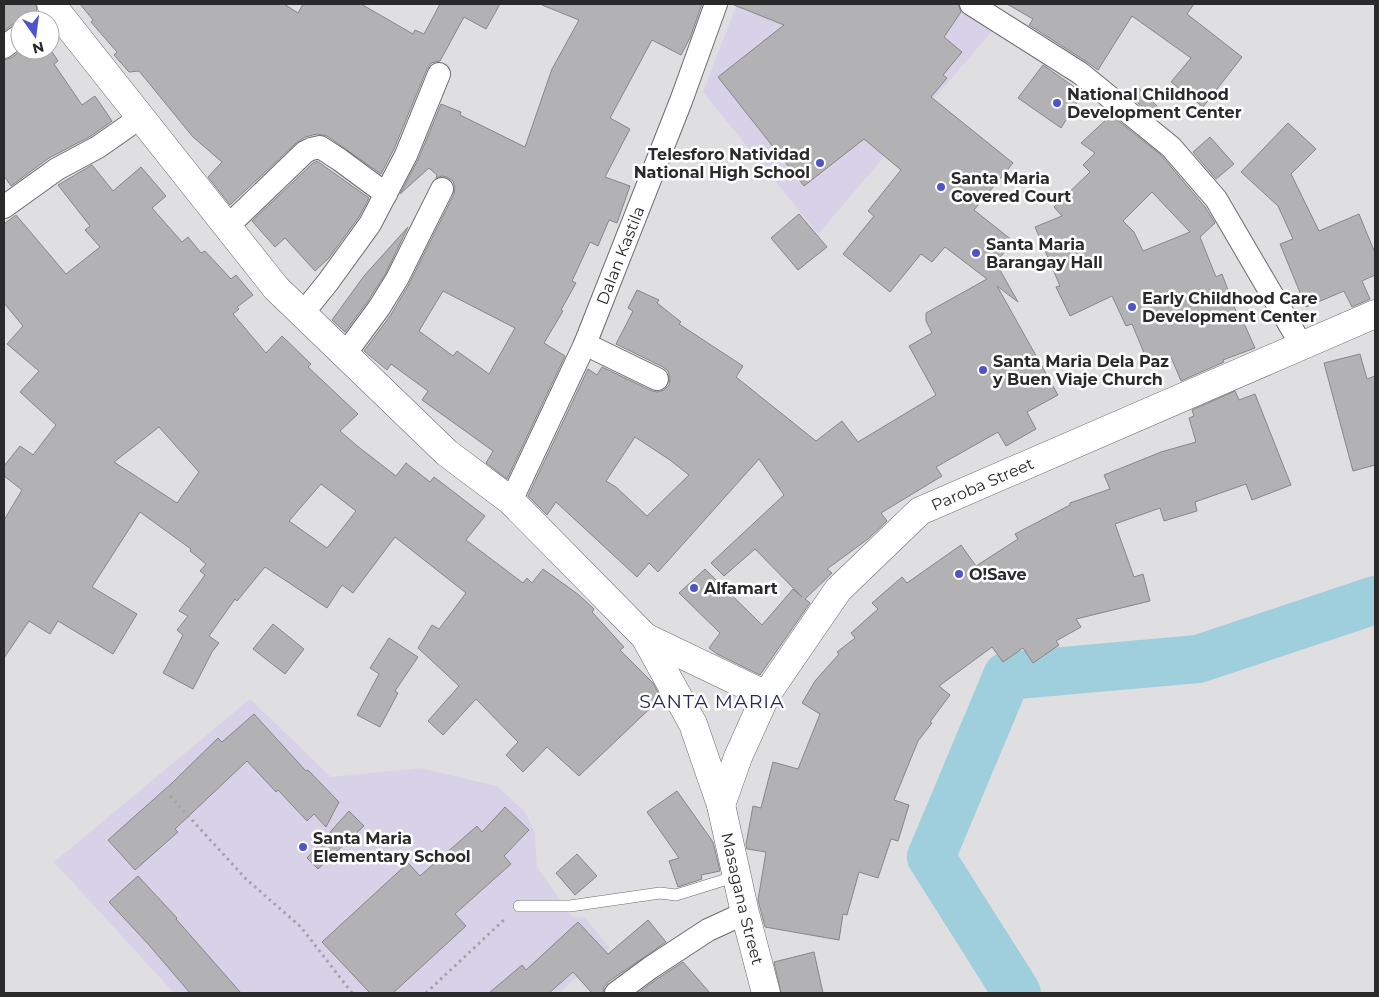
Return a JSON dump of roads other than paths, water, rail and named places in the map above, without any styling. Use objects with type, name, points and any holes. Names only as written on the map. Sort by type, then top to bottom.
[{"type":"street","name":"Dalan Kastila","points":[[511,501],[585,344],[681,100],[716,4]]},
{"type":"street","points":[[971,4],[1080,73],[1171,147],[1216,199],[1302,346]]},
{"type":"street","points":[[60,24],[142,117],[276,288],[447,453],[511,501],[645,637],[766,695]]},
{"type":"street","points":[[303,313],[370,224],[406,155],[439,74]]},
{"type":"street","points":[[4,207],[58,169],[98,147],[142,117]]},
{"type":"street","points":[[228,226],[311,148],[320,147],[327,151],[386,194]]},
{"type":"street","points":[[345,354],[379,308],[397,279],[442,189]]},
{"type":"street","name":"Paroba Street","points":[[720,805],[738,757],[766,695],[838,590],[920,511],[1375,314]]},
{"type":"street","points":[[585,344],[657,379]]},
{"type":"street","name":"Masagana Street","points":[[645,637],[693,724],[720,805],[766,993]]},
{"type":"street","points":[[616,993],[708,930],[745,913]]},
{"type":"lane","points":[[519,906],[570,906],[660,892],[676,895],[737,876]]},
{"type":"waterway","points":[[1017,993],[931,857],[1007,676],[1198,659],[1375,600]]},
{"type":"place","name":"National Childhood Development Center","points":[[1057,103]]},
{"type":"place","name":"Telesforo Natividad National High School","points":[[820,163]]},
{"type":"place","name":"Santa Maria Covered Court","points":[[941,187]]},
{"type":"place","name":"Santa Maria Barangay Hall","points":[[976,253]]},
{"type":"place","name":"Early Childhood Care Development Center","points":[[1132,307]]},
{"type":"place","name":"Santa Maria Dela Paz y Buen Viaje Church","points":[[983,370]]},
{"type":"place","name":"O!Save","points":[[959,574]]},
{"type":"place","name":"Alfamart","points":[[694,588]]},
{"type":"place","name":"Santa Maria Elementary School","points":[[303,847]]},
{"type":"district","name":"SANTA MARIA","points":[[712,701]]}]
